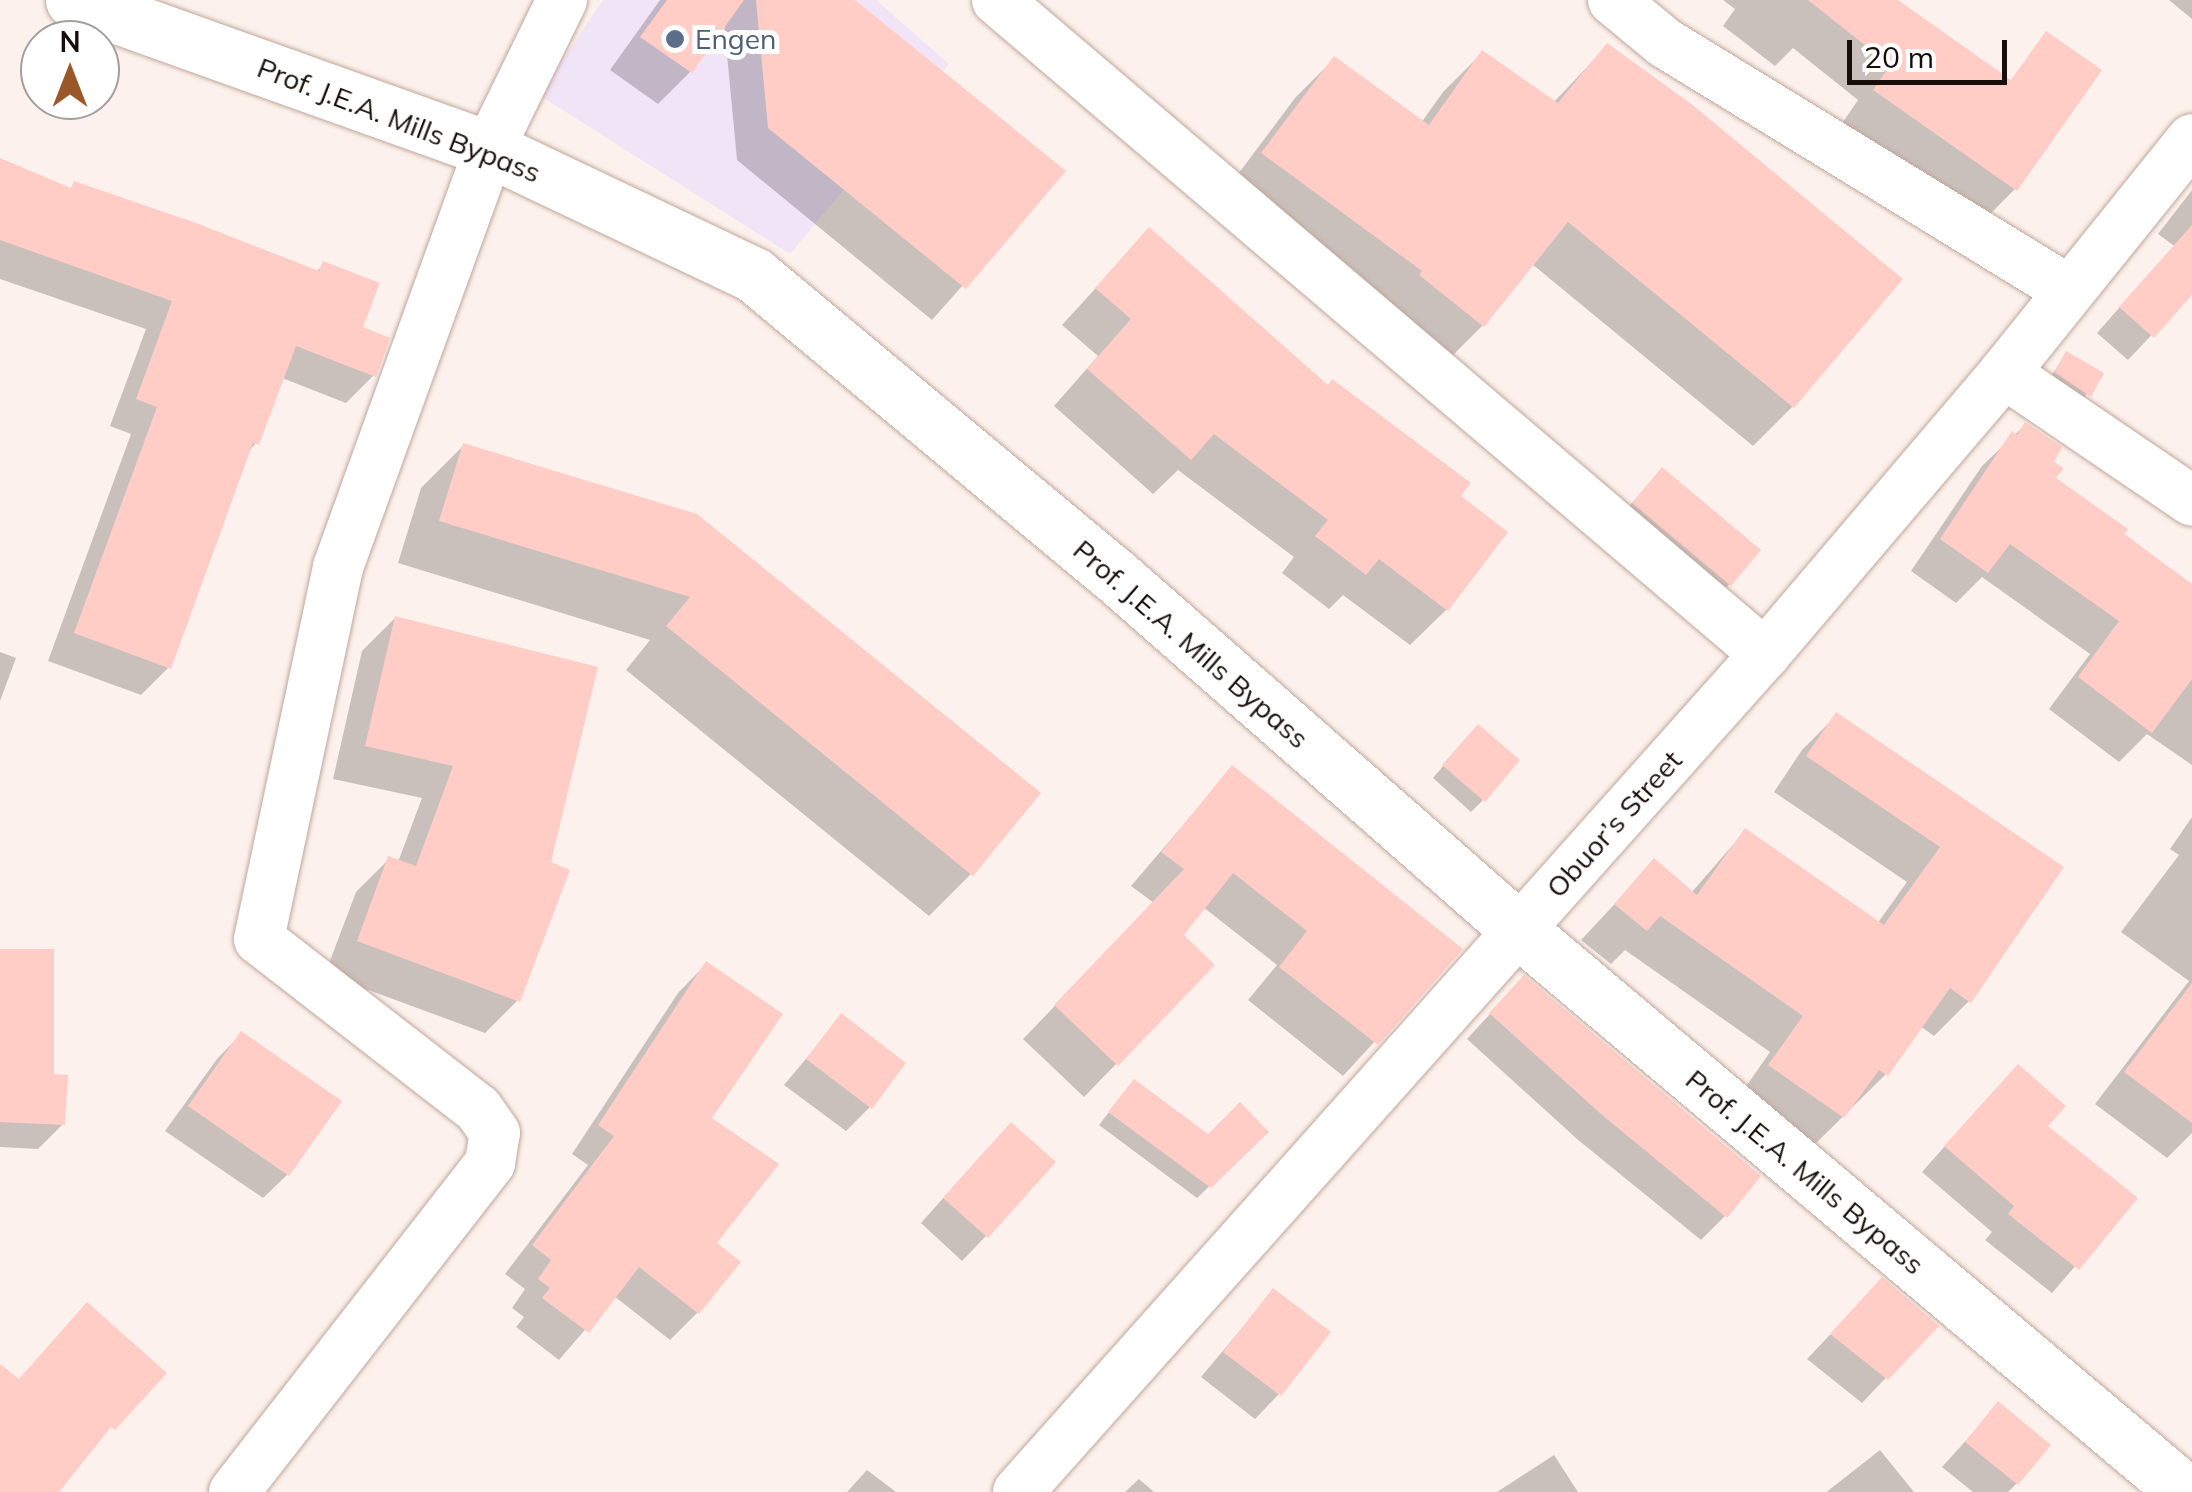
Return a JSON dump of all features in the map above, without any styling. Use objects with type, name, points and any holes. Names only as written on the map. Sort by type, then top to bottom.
[{"type":"street","name":"Prof. J.E.A. Mills Bypass","points":[[74,0],[489,149],[754,275],[1111,572],[1519,930],[2186,1492]]},
{"type":"street","points":[[234,1492],[490,1163],[495,1133],[478,1110],[258,939],[338,567],[489,149],[562,0]]},
{"type":"street","points":[[997,0],[1765,654]]},
{"type":"street","points":[[1613,0],[1665,42],[2069,291]]},
{"type":"street","name":"Obuor’s Street","points":[[1018,1492],[1765,654],[2004,373],[2192,140]]},
{"type":"street","points":[[2004,373],[2192,501]]},
{"type":"shaded area","points":[[603,0],[876,0],[949,64],[790,254],[539,95]]},
{"type":"building","points":[[667,0],[744,0],[692,73],[640,37]]},
{"type":"building","points":[[756,0],[855,0],[1066,171],[966,289],[768,128]]},
{"type":"building","points":[[1808,0],[1898,0],[2011,80],[2046,31],[2102,70],[2017,191],[1873,90],[1890,65]]},
{"type":"building","points":[[1607,43],[1690,103],[1903,279],[1794,408],[1568,222],[1484,327],[1419,275],[1422,271],[1261,153],[1334,56],[1429,125],[1482,50],[1558,103]]},
{"type":"building","points":[[0,158],[71,188],[74,181],[319,271],[323,261],[380,283],[363,327],[390,338],[376,377],[296,346],[259,445],[253,443],[171,669],[74,633],[157,407],[136,399],[172,301],[0,240]]},
{"type":"building","points":[[2192,225],[2192,295],[2154,338],[2119,307]]},
{"type":"building","points":[[1149,227],[1328,385],[1332,379],[1471,483],[1461,496],[1508,532],[1448,611],[1379,559],[1366,575],[1315,536],[1328,520],[1214,434],[1191,460],[1087,369],[1131,319],[1095,288]]},
{"type":"building","points":[[2066,351],[2104,373],[2091,397],[2054,372]]},
{"type":"building","points":[[2025,422],[2062,447],[2054,462],[2064,468],[2056,478],[2128,529],[2124,534],[2192,584],[2192,679],[2152,733],[2078,677],[2119,621],[2010,544],[1988,573],[1940,539],[2012,431],[2017,435]]},
{"type":"building","points":[[463,443],[697,514],[1041,793],[973,876],[666,626],[690,597],[439,521]]},
{"type":"building","points":[[1662,467],[1761,550],[1731,586],[1632,503]]},
{"type":"building","points":[[395,616],[598,667],[551,862],[570,870],[520,1002],[357,941],[388,856],[416,866],[453,766],[365,746]]},
{"type":"building","points":[[1836,712],[2064,867],[1971,1003],[1950,988],[1888,1076],[1879,1070],[1844,1118],[1768,1065],[1803,1016],[1660,916],[1647,931],[1614,904],[1654,858],[1697,895],[1745,828],[1884,925],[1940,847],[1806,756]]},
{"type":"building","points":[[1478,724],[1520,760],[1485,802],[1442,765]]},
{"type":"building","points":[[1232,765],[1463,949],[1378,1045],[1279,967],[1307,931],[1233,873],[1184,935],[1215,965],[1118,1066],[1054,1005],[1184,869],[1161,852]]},
{"type":"building","points":[[0,949],[54,949],[54,1074],[68,1075],[65,1125],[0,1122]]},
{"type":"building","points":[[706,961],[783,1014],[712,1118],[779,1164],[717,1243],[741,1262],[699,1314],[639,1267],[589,1333],[542,1298],[550,1288],[538,1279],[551,1260],[532,1245],[614,1136],[598,1125]]},
{"type":"building","points":[[1524,975],[1761,1176],[1727,1218],[1601,1114],[1489,1013]]},
{"type":"building","points":[[2192,983],[2192,1123],[2124,1072]]},
{"type":"building","points":[[841,1013],[906,1063],[872,1109],[806,1059]]},
{"type":"building","points":[[241,1031],[342,1101],[289,1176],[188,1106]]},
{"type":"building","points":[[2018,1064],[2066,1106],[2048,1126],[2138,1198],[2079,1270],[2008,1214],[2014,1206],[1944,1146]]},
{"type":"building","points":[[1134,1079],[1208,1134],[1240,1102],[1269,1132],[1211,1188],[1108,1112]]},
{"type":"building","points":[[1011,1122],[1056,1162],[988,1238],[943,1198]]},
{"type":"building","points":[[1882,1277],[1939,1326],[1888,1380],[1830,1334]]},
{"type":"building","points":[[1273,1288],[1331,1332],[1281,1396],[1223,1352]]},
{"type":"building","points":[[87,1302],[167,1373],[115,1430],[111,1427],[59,1492],[0,1492],[0,1364],[19,1379]]},
{"type":"building","points":[[1998,1401],[2051,1445],[2018,1485],[1965,1442]]},
{"type":"place","name":"Engen","points":[[675,39]]}]
